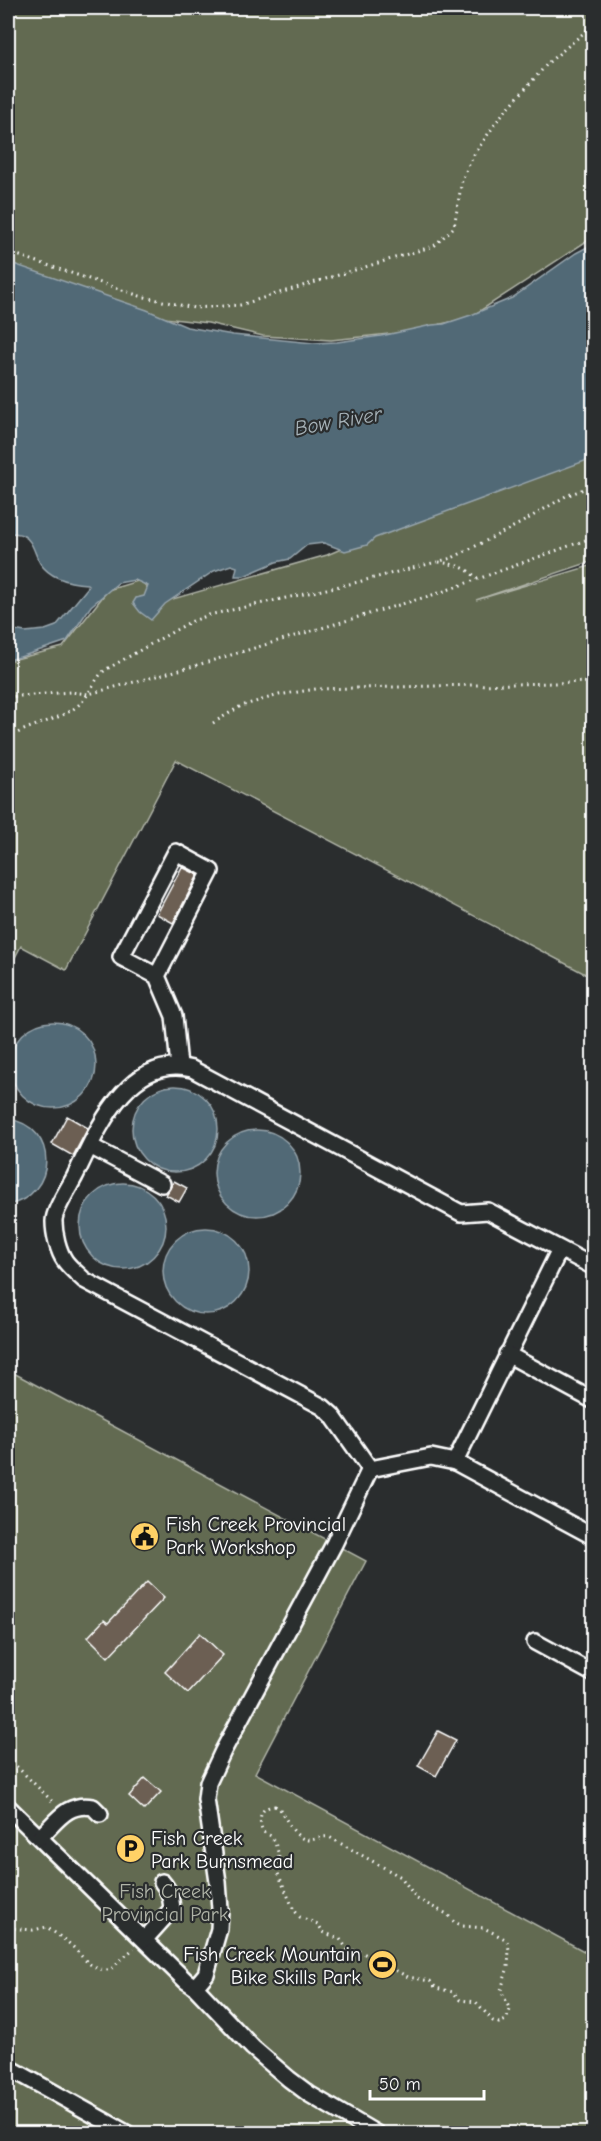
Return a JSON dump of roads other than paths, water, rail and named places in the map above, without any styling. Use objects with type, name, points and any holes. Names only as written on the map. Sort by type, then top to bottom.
[{"type":"lane","points":[[157,976],[211,871],[176,852],[121,957],[157,976],[174,1016],[179,1066]]},
{"type":"lane","points":[[370,1469],[332,1415],[323,1407],[84,1281],[65,1261],[57,1242],[53,1219],[116,1100],[129,1086],[155,1071],[179,1066],[192,1069],[461,1213],[488,1211],[594,1268]]},
{"type":"lane","points":[[90,1146],[162,1184]]},
{"type":"lane","points":[[454,1462],[560,1251]]},
{"type":"lane","points":[[507,1354],[594,1401]]},
{"type":"lane","points":[[370,1469],[431,1457],[454,1462],[594,1537]]},
{"type":"lane","points":[[195,1987],[206,1974],[219,1929],[218,1882],[206,1799],[208,1783],[334,1544],[370,1469]]},
{"type":"lane","points":[[535,1642],[594,1674]]},
{"type":"lane","points":[[40,1837],[64,1813],[77,1805],[93,1807],[100,1814]]},
{"type":"lane","points":[[8,1807],[186,1981],[195,1987],[253,2048],[309,2094],[377,2133]]},
{"type":"lane","points":[[145,1939],[172,1909],[168,1888],[162,1882]]},
{"type":"lane","points":[[8,2067],[128,2133]]},
{"type":"water","name":"Bow River","points":[[593,244],[593,458],[375,538],[367,545],[345,551],[324,543],[307,545],[290,559],[276,562],[244,576],[235,576],[237,567],[231,565],[214,571],[165,604],[151,620],[133,603],[136,598],[144,596],[148,586],[135,580],[118,583],[91,606],[67,641],[8,660],[8,629],[25,632],[45,630],[56,626],[89,586],[61,579],[49,572],[40,563],[26,537],[8,533],[8,262],[147,310],[187,327],[233,335],[313,343],[381,336],[444,324],[471,315],[512,298],[576,253]]},
{"type":"water","points":[[53,1022],[70,1025],[84,1034],[93,1048],[96,1065],[93,1082],[84,1096],[70,1105],[53,1108],[36,1105],[22,1096],[13,1082],[10,1065],[13,1048],[22,1034],[36,1025]]},
{"type":"water","points":[[175,1086],[192,1089],[206,1098],[215,1112],[218,1129],[215,1146],[206,1160],[192,1169],[175,1172],[158,1169],[144,1160],[135,1146],[132,1129],[135,1112],[144,1098],[158,1089]]},
{"type":"water","points":[[8,1119],[25,1124],[37,1134],[44,1147],[46,1161],[43,1175],[36,1188],[24,1199],[8,1205]]},
{"type":"water","points":[[257,1130],[274,1133],[288,1142],[297,1156],[300,1173],[297,1190],[288,1204],[274,1213],[257,1216],[240,1213],[226,1204],[217,1190],[214,1173],[217,1156],[226,1142],[240,1133]]},
{"type":"water","points":[[123,1183],[140,1186],[154,1195],[163,1209],[166,1226],[163,1243],[154,1257],[140,1266],[123,1269],[106,1266],[92,1257],[83,1243],[80,1226],[83,1209],[92,1195],[106,1186]]},
{"type":"water","points":[[206,1228],[223,1231],[237,1240],[246,1254],[249,1271],[246,1288],[237,1302],[223,1311],[206,1314],[189,1311],[175,1302],[166,1288],[163,1271],[166,1254],[175,1240],[189,1231]]},
{"type":"place","name":"Fish Creek Provincial Park Workshop","points":[[145,1536]]},
{"type":"place","name":"Fish Creek Park Burnsmead","points":[[130,1849]]},
{"type":"place","name":"Fish Creek Mountain Bike Skills Park","points":[[382,1965]]},
{"type":"park label","name":"Fish Creek Provincial Park","points":[[165,1902]]}]
